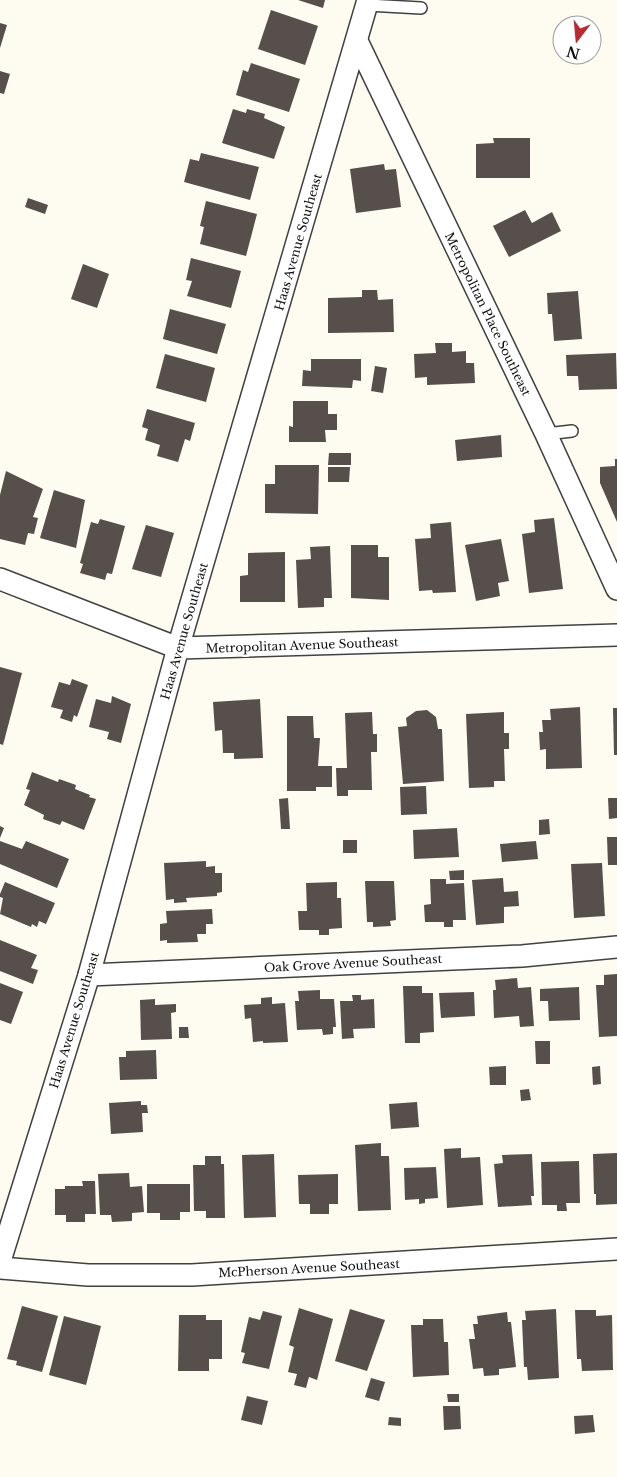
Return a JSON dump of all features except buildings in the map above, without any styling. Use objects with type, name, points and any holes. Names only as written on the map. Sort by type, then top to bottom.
[{"type":"street","name":"Haas Avenue Southeast","points":[[0,1261],[89,975],[178,648],[368,3]]},
{"type":"street","name":"Metropolitan Place Southeast","points":[[357,41],[546,434],[616,587]]},
{"type":"street","name":"Metropolitan Avenue Southeast","points":[[0,579],[178,648],[617,635]]},
{"type":"street","name":"Oak Grove Avenue Southeast","points":[[89,975],[522,956],[617,947]]},
{"type":"street","name":"McPherson Avenue Southeast","points":[[0,1268],[88,1275],[192,1275],[617,1250]]},
{"type":"lane","points":[[368,3],[421,8]]},
{"type":"lane","points":[[546,434],[572,431]]}]
